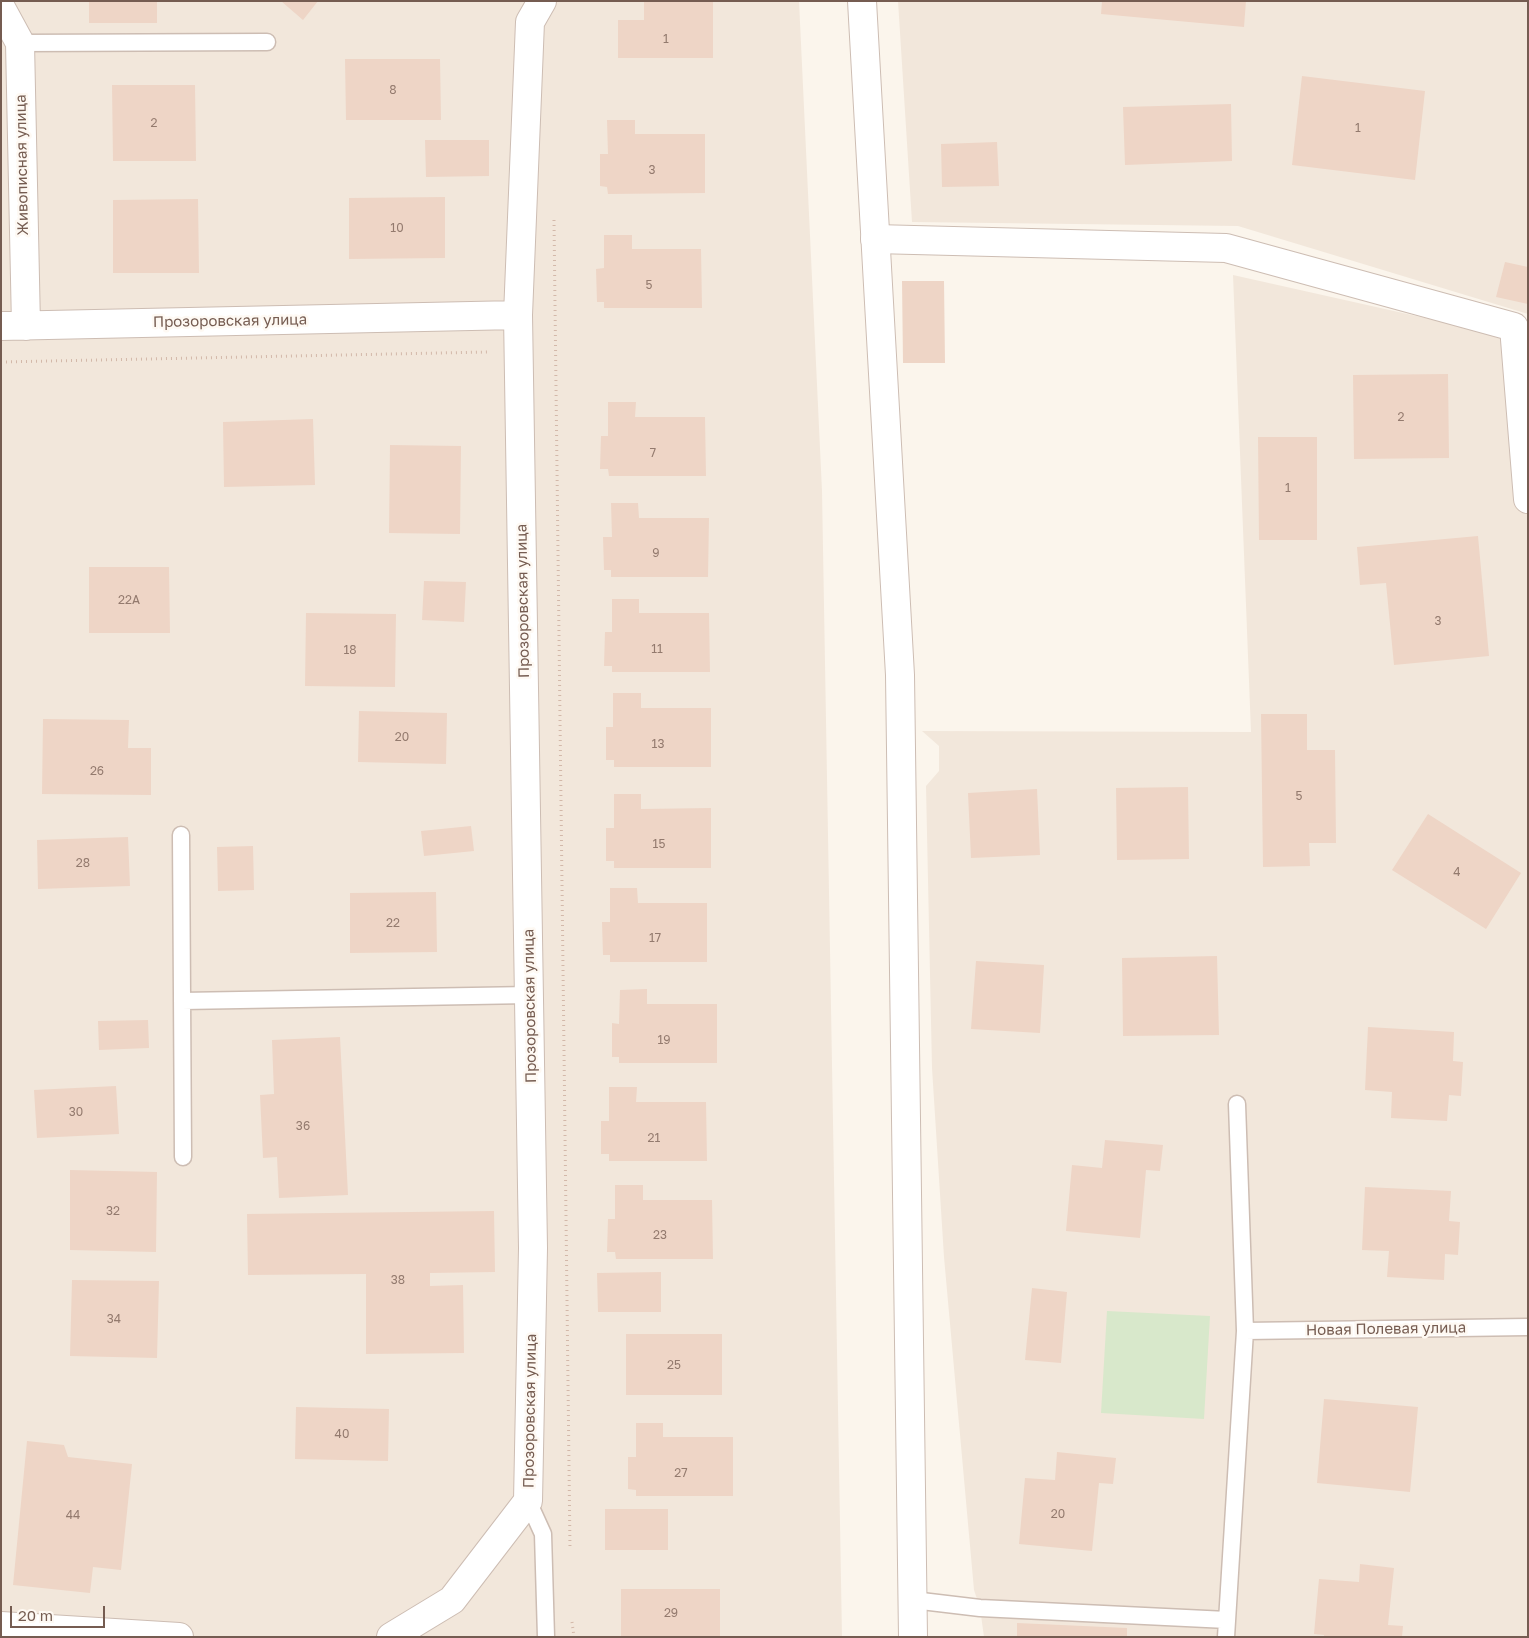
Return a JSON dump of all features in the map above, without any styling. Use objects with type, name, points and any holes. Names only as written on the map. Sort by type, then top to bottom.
[{"type":"street","name":"Прозоровская улица","points":[[391,1637],[452,1600],[528,1501],[533,1248],[518,315],[530,22],[542,1]]},
{"type":"street","points":[[862,1],[900,675],[913,1637]]},
{"type":"street","name":"Живописная улица","points":[[1,8],[20,43],[14,326]]},
{"type":"street","points":[[876,239],[1226,248],[1521,329],[1528,499]]},
{"type":"street","name":"Прозоровская улица","points":[[14,326],[518,315]]},
{"type":"street","points":[[1,1626],[179,1637]]},
{"type":"lane","points":[[20,43],[267,42]]},
{"type":"lane","points":[[181,835],[183,1157]]},
{"type":"lane","points":[[182,1002],[530,995]]},
{"type":"lane","points":[[1226,1637],[1244,1331],[1237,1104]]},
{"type":"lane","name":"Новая Полевая улица","points":[[1244,1331],[1528,1327]]},
{"type":"lane","points":[[528,1501],[543,1534],[546,1637]]},
{"type":"lane","points":[[913,1600],[980,1608],[1227,1620]]},
{"type":"path","points":[[554,218],[570,1555]]},
{"type":"path","points":[[1,362],[519,351]]},
{"type":"path","points":[[572,1613],[574,1637]]},
{"type":"shaded area","points":[[1,1],[799,1],[822,491],[842,1637],[1,1637]]},
{"type":"shaded area","points":[[898,1],[1528,1],[1528,314],[1238,226],[912,222]]},
{"type":"shaded area","points":[[1233,275],[1528,341],[1528,1637],[984,1637],[980,1608],[974,1590],[944,1257],[932,1068],[926,786],[939,771],[939,746],[922,731],[1251,732]]},
{"type":"green space","points":[[1107,1311],[1210,1316],[1204,1419],[1101,1413]]},
{"type":"building","points":[[89,1],[157,1],[157,23],[89,23]]},
{"type":"building","points":[[281,1],[318,1],[303,20]]},
{"type":"building","points":[[644,1],[713,1],[713,58],[618,58],[618,20],[644,20]]},
{"type":"building","points":[[1102,1],[1246,1],[1244,27],[1101,14]]},
{"type":"building","points":[[345,59],[440,59],[441,120],[346,120]]},
{"type":"building","points":[[1302,76],[1425,91],[1415,180],[1292,165]]},
{"type":"building","points":[[112,85],[195,85],[196,161],[113,161]]},
{"type":"building","points":[[1231,104],[1232,161],[1125,165],[1123,107]]},
{"type":"building","points":[[607,120],[635,120],[635,134],[705,134],[705,193],[608,194],[607,187],[600,186],[600,154],[608,154]]},
{"type":"building","points":[[425,140],[489,140],[489,176],[426,177]]},
{"type":"building","points":[[997,142],[999,186],[942,187],[941,144]]},
{"type":"building","points":[[445,197],[445,258],[349,259],[349,198]]},
{"type":"building","points":[[198,199],[199,273],[113,273],[113,200]]},
{"type":"building","points":[[604,235],[632,235],[632,249],[701,249],[702,308],[604,308],[604,302],[597,302],[596,269],[604,268]]},
{"type":"building","points":[[1505,262],[1528,267],[1528,304],[1496,297]]},
{"type":"building","points":[[902,281],[944,281],[945,363],[903,363]]},
{"type":"building","points":[[1448,374],[1449,458],[1354,459],[1353,375]]},
{"type":"building","points":[[608,402],[636,402],[635,417],[705,417],[706,476],[609,476],[608,469],[600,469],[601,436],[608,436]]},
{"type":"building","points":[[313,419],[315,485],[224,487],[223,422]]},
{"type":"building","points":[[1258,437],[1317,437],[1317,540],[1259,540]]},
{"type":"building","points":[[390,445],[461,446],[460,534],[389,533]]},
{"type":"building","points":[[611,503],[638,503],[639,518],[709,518],[708,577],[611,577],[611,570],[604,570],[603,537],[612,537]]},
{"type":"building","points":[[1478,536],[1489,656],[1394,665],[1386,583],[1360,585],[1357,547]]},
{"type":"building","points":[[89,567],[169,567],[170,633],[89,633]]},
{"type":"building","points":[[424,581],[466,582],[464,622],[422,620]]},
{"type":"building","points":[[612,599],[639,599],[639,613],[709,613],[710,672],[612,672],[612,666],[604,666],[605,632],[612,632]]},
{"type":"building","points":[[306,613],[396,614],[395,687],[305,686]]},
{"type":"building","points":[[613,693],[641,693],[641,708],[711,708],[711,767],[614,767],[614,760],[606,760],[606,727],[613,727]]},
{"type":"building","points":[[359,711],[447,713],[446,764],[358,762]]},
{"type":"building","points":[[1261,714],[1307,714],[1307,750],[1335,750],[1336,843],[1309,843],[1310,866],[1263,867]]},
{"type":"building","points":[[43,719],[129,720],[128,748],[151,748],[151,795],[42,794]]},
{"type":"building","points":[[1188,787],[1189,859],[1117,860],[1116,788]]},
{"type":"building","points":[[1037,789],[1040,855],[971,858],[968,793]]},
{"type":"building","points":[[614,794],[641,794],[641,809],[711,808],[711,868],[614,868],[614,861],[606,861],[606,828],[614,828]]},
{"type":"building","points":[[1428,814],[1521,873],[1486,929],[1392,870]]},
{"type":"building","points":[[471,826],[474,851],[424,856],[421,831]]},
{"type":"building","points":[[128,837],[130,886],[38,889],[37,840]]},
{"type":"building","points":[[253,846],[254,890],[218,891],[217,847]]},
{"type":"building","points":[[610,888],[637,888],[638,903],[707,903],[707,962],[610,962],[610,955],[603,955],[602,922],[610,922]]},
{"type":"building","points":[[436,892],[437,952],[350,953],[350,893]]},
{"type":"building","points":[[1217,956],[1219,1035],[1123,1036],[1122,958]]},
{"type":"building","points":[[976,961],[1044,965],[1040,1033],[971,1029]]},
{"type":"building","points":[[647,989],[647,1004],[717,1004],[717,1063],[619,1063],[619,1057],[612,1057],[612,1023],[619,1024],[620,990]]},
{"type":"building","points":[[148,1020],[149,1048],[99,1050],[98,1021]]},
{"type":"building","points":[[1368,1027],[1454,1032],[1453,1061],[1463,1062],[1461,1096],[1449,1095],[1447,1121],[1391,1118],[1392,1092],[1365,1090]]},
{"type":"building","points":[[340,1037],[348,1195],[279,1198],[277,1157],[263,1158],[260,1095],[274,1094],[272,1040]]},
{"type":"building","points":[[116,1086],[119,1134],[37,1138],[34,1090]]},
{"type":"building","points":[[609,1087],[637,1087],[636,1102],[706,1102],[707,1161],[609,1161],[609,1154],[601,1154],[601,1121],[609,1121]]},
{"type":"building","points":[[1105,1140],[1163,1145],[1160,1171],[1146,1170],[1140,1238],[1066,1231],[1072,1165],[1102,1168]]},
{"type":"building","points":[[70,1170],[157,1172],[156,1252],[70,1250]]},
{"type":"building","points":[[615,1185],[643,1185],[643,1200],[712,1200],[713,1259],[616,1259],[615,1252],[607,1252],[608,1219],[615,1219]]},
{"type":"building","points":[[1365,1187],[1451,1191],[1449,1221],[1460,1222],[1458,1255],[1445,1254],[1444,1280],[1387,1277],[1389,1251],[1362,1250]]},
{"type":"building","points":[[494,1211],[495,1272],[430,1273],[430,1286],[463,1285],[464,1353],[366,1354],[366,1274],[248,1275],[247,1214]]},
{"type":"building","points":[[661,1272],[661,1312],[598,1312],[597,1273]]},
{"type":"building","points":[[72,1280],[159,1281],[157,1358],[70,1356]]},
{"type":"building","points":[[1032,1288],[1067,1292],[1061,1363],[1025,1360]]},
{"type":"building","points":[[626,1334],[722,1334],[722,1395],[626,1395]]},
{"type":"building","points":[[1324,1399],[1418,1407],[1410,1492],[1317,1483]]},
{"type":"building","points":[[296,1407],[389,1409],[388,1461],[295,1459]]},
{"type":"building","points":[[636,1423],[663,1423],[663,1437],[733,1437],[733,1496],[636,1496],[636,1490],[628,1489],[628,1457],[636,1457]]},
{"type":"building","points":[[27,1441],[64,1445],[68,1457],[132,1464],[121,1570],[93,1567],[90,1593],[13,1585]]},
{"type":"building","points":[[1057,1452],[1116,1458],[1113,1484],[1099,1483],[1092,1551],[1019,1544],[1025,1478],[1055,1480]]},
{"type":"building","points":[[605,1509],[668,1509],[668,1550],[605,1550]]},
{"type":"building","points":[[1360,1564],[1394,1568],[1388,1625],[1403,1626],[1402,1637],[1324,1637],[1324,1635],[1314,1634],[1319,1579],[1359,1582]]},
{"type":"building","points":[[621,1589],[720,1589],[720,1637],[621,1637]]},
{"type":"building","points":[[1017,1623],[1127,1628],[1127,1637],[1017,1637]]}]
